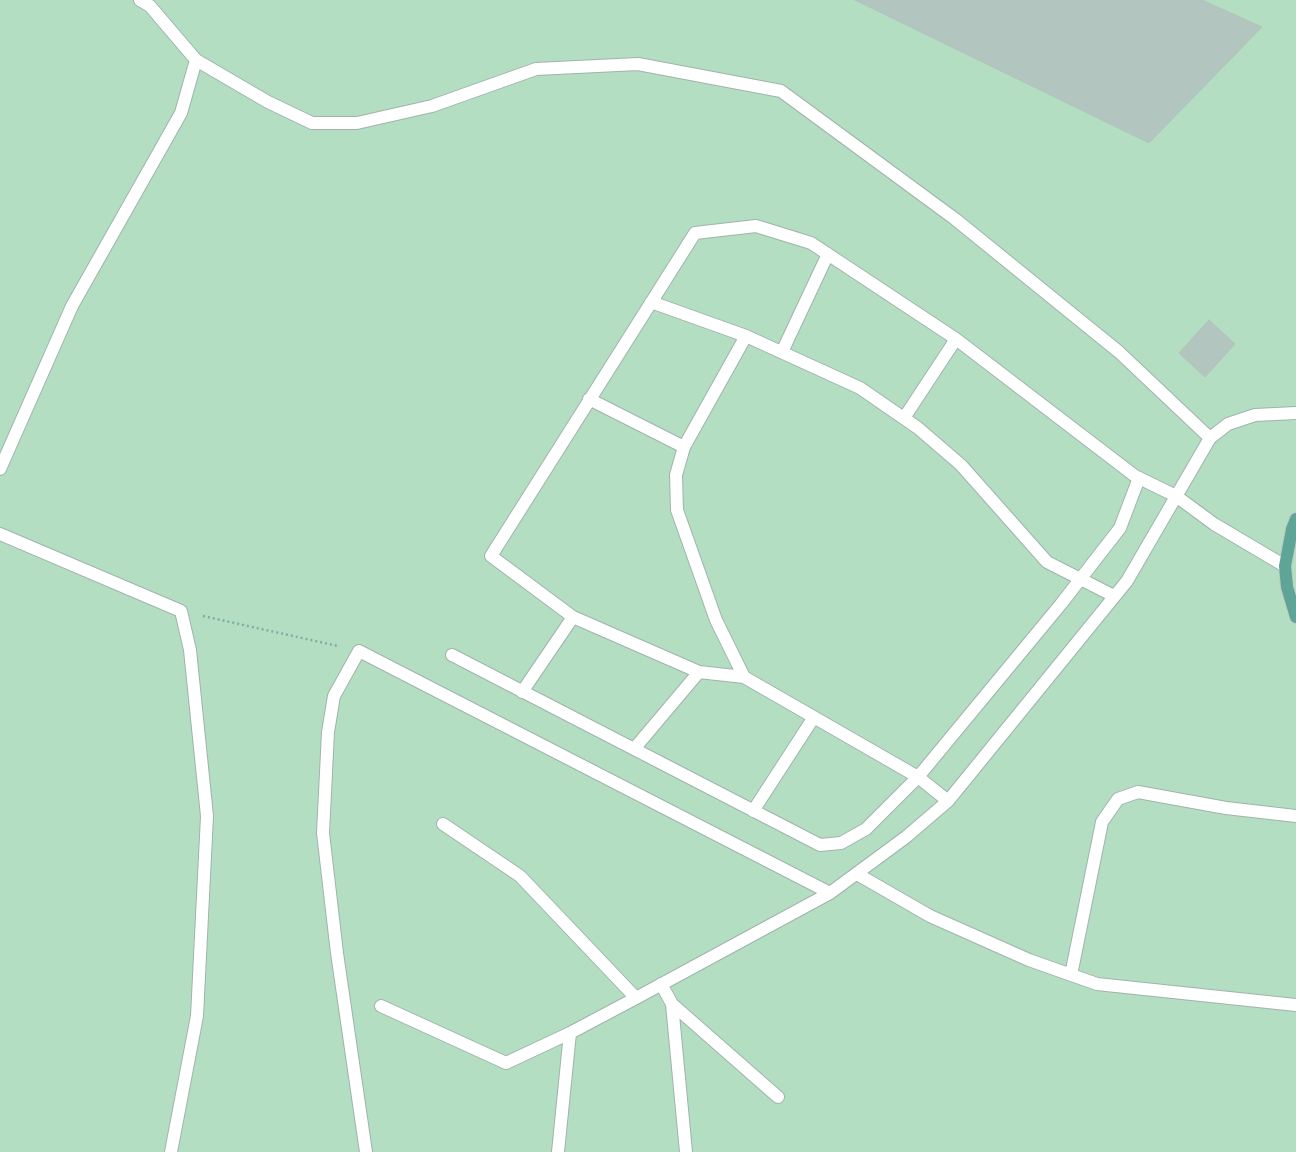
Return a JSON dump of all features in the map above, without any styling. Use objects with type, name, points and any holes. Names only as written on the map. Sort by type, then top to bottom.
[{"type":"main road","points":[[1296,519],[1292,528],[1285,566],[1287,587],[1296,617]]},
{"type":"street","points":[[140,0],[150,6],[196,60],[268,102],[312,122],[358,123],[432,106],[536,69],[638,64],[781,91],[955,219],[1101,337],[1119,352],[1210,438]]},
{"type":"street","points":[[0,469],[72,306],[181,113],[196,60]]},
{"type":"street","points":[[948,801],[918,777],[744,677],[699,672],[573,617],[491,556],[695,233],[756,226],[811,243],[956,339],[1139,478],[1176,496],[1214,524],[1285,566]]},
{"type":"street","points":[[782,352],[828,254]]},
{"type":"street","points":[[651,302],[746,336],[860,388],[918,428],[961,465],[1047,562],[1114,596]]},
{"type":"street","points":[[744,677],[716,620],[677,510],[676,475],[684,447],[746,336]]},
{"type":"street","points":[[904,418],[956,339]]},
{"type":"street","points":[[589,399],[684,447]]},
{"type":"street","points":[[381,1006],[506,1063],[570,1033],[830,893],[906,837],[948,801],[1126,581],[1210,438],[1228,424],[1255,415],[1296,413]]},
{"type":"street","points":[[452,655],[820,845],[841,843],[866,829],[918,777],[1081,578],[1120,528],[1139,478]]},
{"type":"street","points":[[0,534],[181,611],[190,650],[207,816],[197,1016],[171,1152]]},
{"type":"street","points":[[522,692],[573,617]]},
{"type":"street","points":[[366,1152],[336,953],[323,833],[328,732],[334,696],[359,651],[830,893]]},
{"type":"street","points":[[634,749],[699,672]]},
{"type":"street","points":[[753,811],[814,717]]},
{"type":"street","points":[[1071,975],[1102,822],[1118,799],[1138,792],[1226,808],[1296,816]]},
{"type":"street","points":[[443,824],[520,876],[636,998]]},
{"type":"street","points":[[857,874],[930,916],[1029,960],[1097,984],[1296,1004]]},
{"type":"street","points":[[661,984],[672,1004],[778,1097]]},
{"type":"street","points":[[672,1004],[686,1152]]},
{"type":"street","points":[[558,1152],[570,1033]]},
{"type":"path","points":[[181,611],[359,651]]},
{"type":"green space","points":[[0,0],[1296,0],[1296,1152],[0,1152]]},
{"type":"building","points":[[855,0],[1202,0],[1262,27],[1149,143]]},
{"type":"building","points":[[1209,320],[1235,344],[1205,377],[1179,353]]}]
